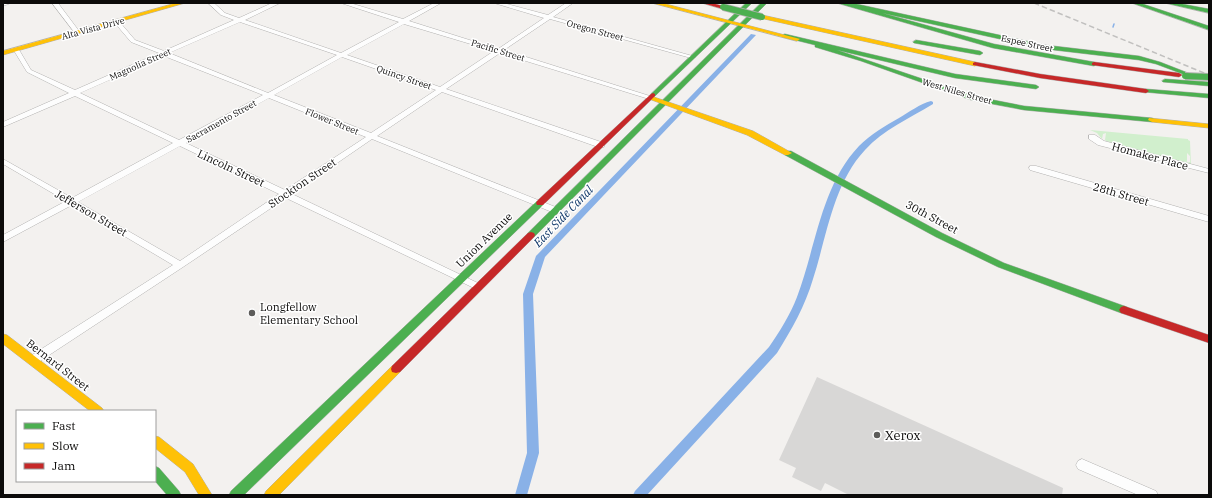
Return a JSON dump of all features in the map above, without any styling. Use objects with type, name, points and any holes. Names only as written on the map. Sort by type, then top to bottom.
[{"type":"main road","name":"Alta Vista Drive","points":[[3,52],[182,3]]},
{"type":"main road","points":[[655,3],[688,11],[720,13],[724,12],[735,3]]},
{"type":"main road","points":[[705,3],[958,62],[1038,77],[1138,90],[1209,96]]},
{"type":"main road","points":[[745,3],[767,6]]},
{"type":"main road","name":"Union Avenue","points":[[270,495],[664,102],[736,23],[749,3]]},
{"type":"main road","points":[[840,3],[955,36],[1020,52],[1153,73]]},
{"type":"main road","name":"Espee Street","points":[[844,3],[1045,47],[1139,58],[1158,63],[1209,83]]},
{"type":"main road","points":[[1135,3],[1209,28]]},
{"type":"main road","points":[[1149,3],[1209,23]]},
{"type":"main road","points":[[1168,3],[1209,11]]},
{"type":"main road","name":"Union Avenue","points":[[235,495],[693,57],[736,23],[767,6]]},
{"type":"main road","name":"West Niles Street","points":[[688,11],[785,36],[863,60],[954,92],[988,101],[1024,108],[1209,126]]},
{"type":"main road","points":[[792,14],[957,51],[1028,64]]},
{"type":"main road","points":[[785,36],[948,74],[991,82],[1045,88]]},
{"type":"main road","points":[[851,38],[901,54],[967,70],[1115,95]]},
{"type":"main road","points":[[912,41],[1031,61],[1209,77]]},
{"type":"main road","points":[[1104,75],[1172,82],[1209,83]]},
{"type":"main road","points":[[1084,92],[1209,104]]},
{"type":"main road","name":"30th Street","points":[[651,98],[750,133],[823,171],[939,235],[1001,265],[1056,286],[1209,339]]},
{"type":"main road","name":"Bernard Street","points":[[3,338],[97,410]]},
{"type":"main road","points":[[156,441],[189,468],[206,495]]},
{"type":"main road","points":[[156,473],[175,495]]},
{"type":"street","points":[[3,4],[8,3]]},
{"type":"street","points":[[55,3],[77,32]]},
{"type":"street","name":"Quincy Street","points":[[211,3],[224,14],[239,20],[601,145]]},
{"type":"street","name":"Magnolia Street","points":[[3,125],[277,3]]},
{"type":"street","name":"Pacific Street","points":[[344,3],[651,98]]},
{"type":"street","name":"Sacramento Street","points":[[3,239],[438,3]]},
{"type":"street","name":"Oregon Street","points":[[497,3],[693,57]]},
{"type":"street","name":"Stockton Street","points":[[33,360],[180,265],[570,3]]},
{"type":"street","name":"Flower Street","points":[[116,21],[132,41],[556,210]]},
{"type":"street","name":"Lincoln Street","points":[[16,49],[29,71],[478,287]]},
{"type":"street","name":"Homaker Place","points":[[1092,138],[1101,143],[1209,171]]},
{"type":"street","name":"Jefferson Street","points":[[3,161],[180,265]]},
{"type":"street","name":"28th Street","points":[[1033,168],[1209,219]]},
{"type":"street","points":[[1082,465],[1152,495]]},
{"type":"green space","points":[[1090,130],[1188,139],[1190,141],[1191,166],[1186,163],[1190,162],[1190,156],[1187,153],[1187,162],[1178,161],[1106,141],[1106,133],[1103,134],[1102,139],[1097,133]]},
{"type":"building","name":"Xerox","points":[[817,377],[1063,488],[1062,495],[849,495],[825,483],[821,491],[792,477],[796,468],[779,460]]},
{"type":"waterway","name":"East Side Canal","points":[[521,495],[533,453],[528,294],[541,256],[753,35]]},
{"type":"waterway","points":[[639,495],[773,350],[793,318],[802,297],[833,198],[850,162],[862,148],[877,135],[931,103]]},
{"type":"railway","points":[[1034,3],[1209,75]]},
{"type":"traffic: fast","points":[[653,95],[749,3]]},
{"type":"traffic: fast","points":[[531,235],[764,3]]},
{"type":"traffic: fast","points":[[840,3],[993,46],[1094,64]]},
{"type":"traffic: fast","points":[[844,3],[1045,47],[1139,58],[1158,63],[1198,78]]},
{"type":"traffic: fast","points":[[1135,3],[1209,28]]},
{"type":"traffic: fast","points":[[1168,3],[1209,11]]},
{"type":"traffic: fast","points":[[723,7],[762,17]]},
{"type":"traffic: fast","points":[[785,36],[955,76],[1036,87]]},
{"type":"traffic: fast","points":[[916,42],[980,53]]},
{"type":"traffic: fast","points":[[817,46],[863,60],[971,98],[1024,108],[1152,120]]},
{"type":"traffic: fast","points":[[1185,76],[1209,77]]},
{"type":"traffic: fast","points":[[1165,81],[1209,84]]},
{"type":"traffic: fast","points":[[1146,91],[1209,96]]},
{"type":"traffic: fast","points":[[788,153],[939,235],[1001,265],[1124,310]]},
{"type":"traffic: fast","points":[[235,495],[540,203]]},
{"type":"traffic: fast","points":[[156,473],[175,495]]},
{"type":"traffic: slow","points":[[3,53],[182,3]]},
{"type":"traffic: slow","points":[[655,3],[797,39]]},
{"type":"traffic: slow","points":[[762,17],[975,64]]},
{"type":"traffic: slow","points":[[651,98],[750,133],[788,153]]},
{"type":"traffic: slow","points":[[1152,120],[1209,126]]},
{"type":"traffic: slow","points":[[3,338],[97,410]]},
{"type":"traffic: slow","points":[[270,495],[396,369]]},
{"type":"traffic: slow","points":[[156,442],[189,468],[206,495]]},
{"type":"traffic: jam","points":[[705,3],[723,7]]},
{"type":"traffic: jam","points":[[975,64],[1040,76],[1146,91]]},
{"type":"traffic: jam","points":[[1094,64],[1179,75]]},
{"type":"traffic: jam","points":[[540,203],[653,95]]},
{"type":"traffic: jam","points":[[396,369],[531,235]]},
{"type":"traffic: jam","points":[[1124,310],[1209,339]]},
{"type":"place","name":"Longfellow Elementary School","points":[[252,313]]},
{"type":"place","name":"Xerox","points":[[877,435]]}]
